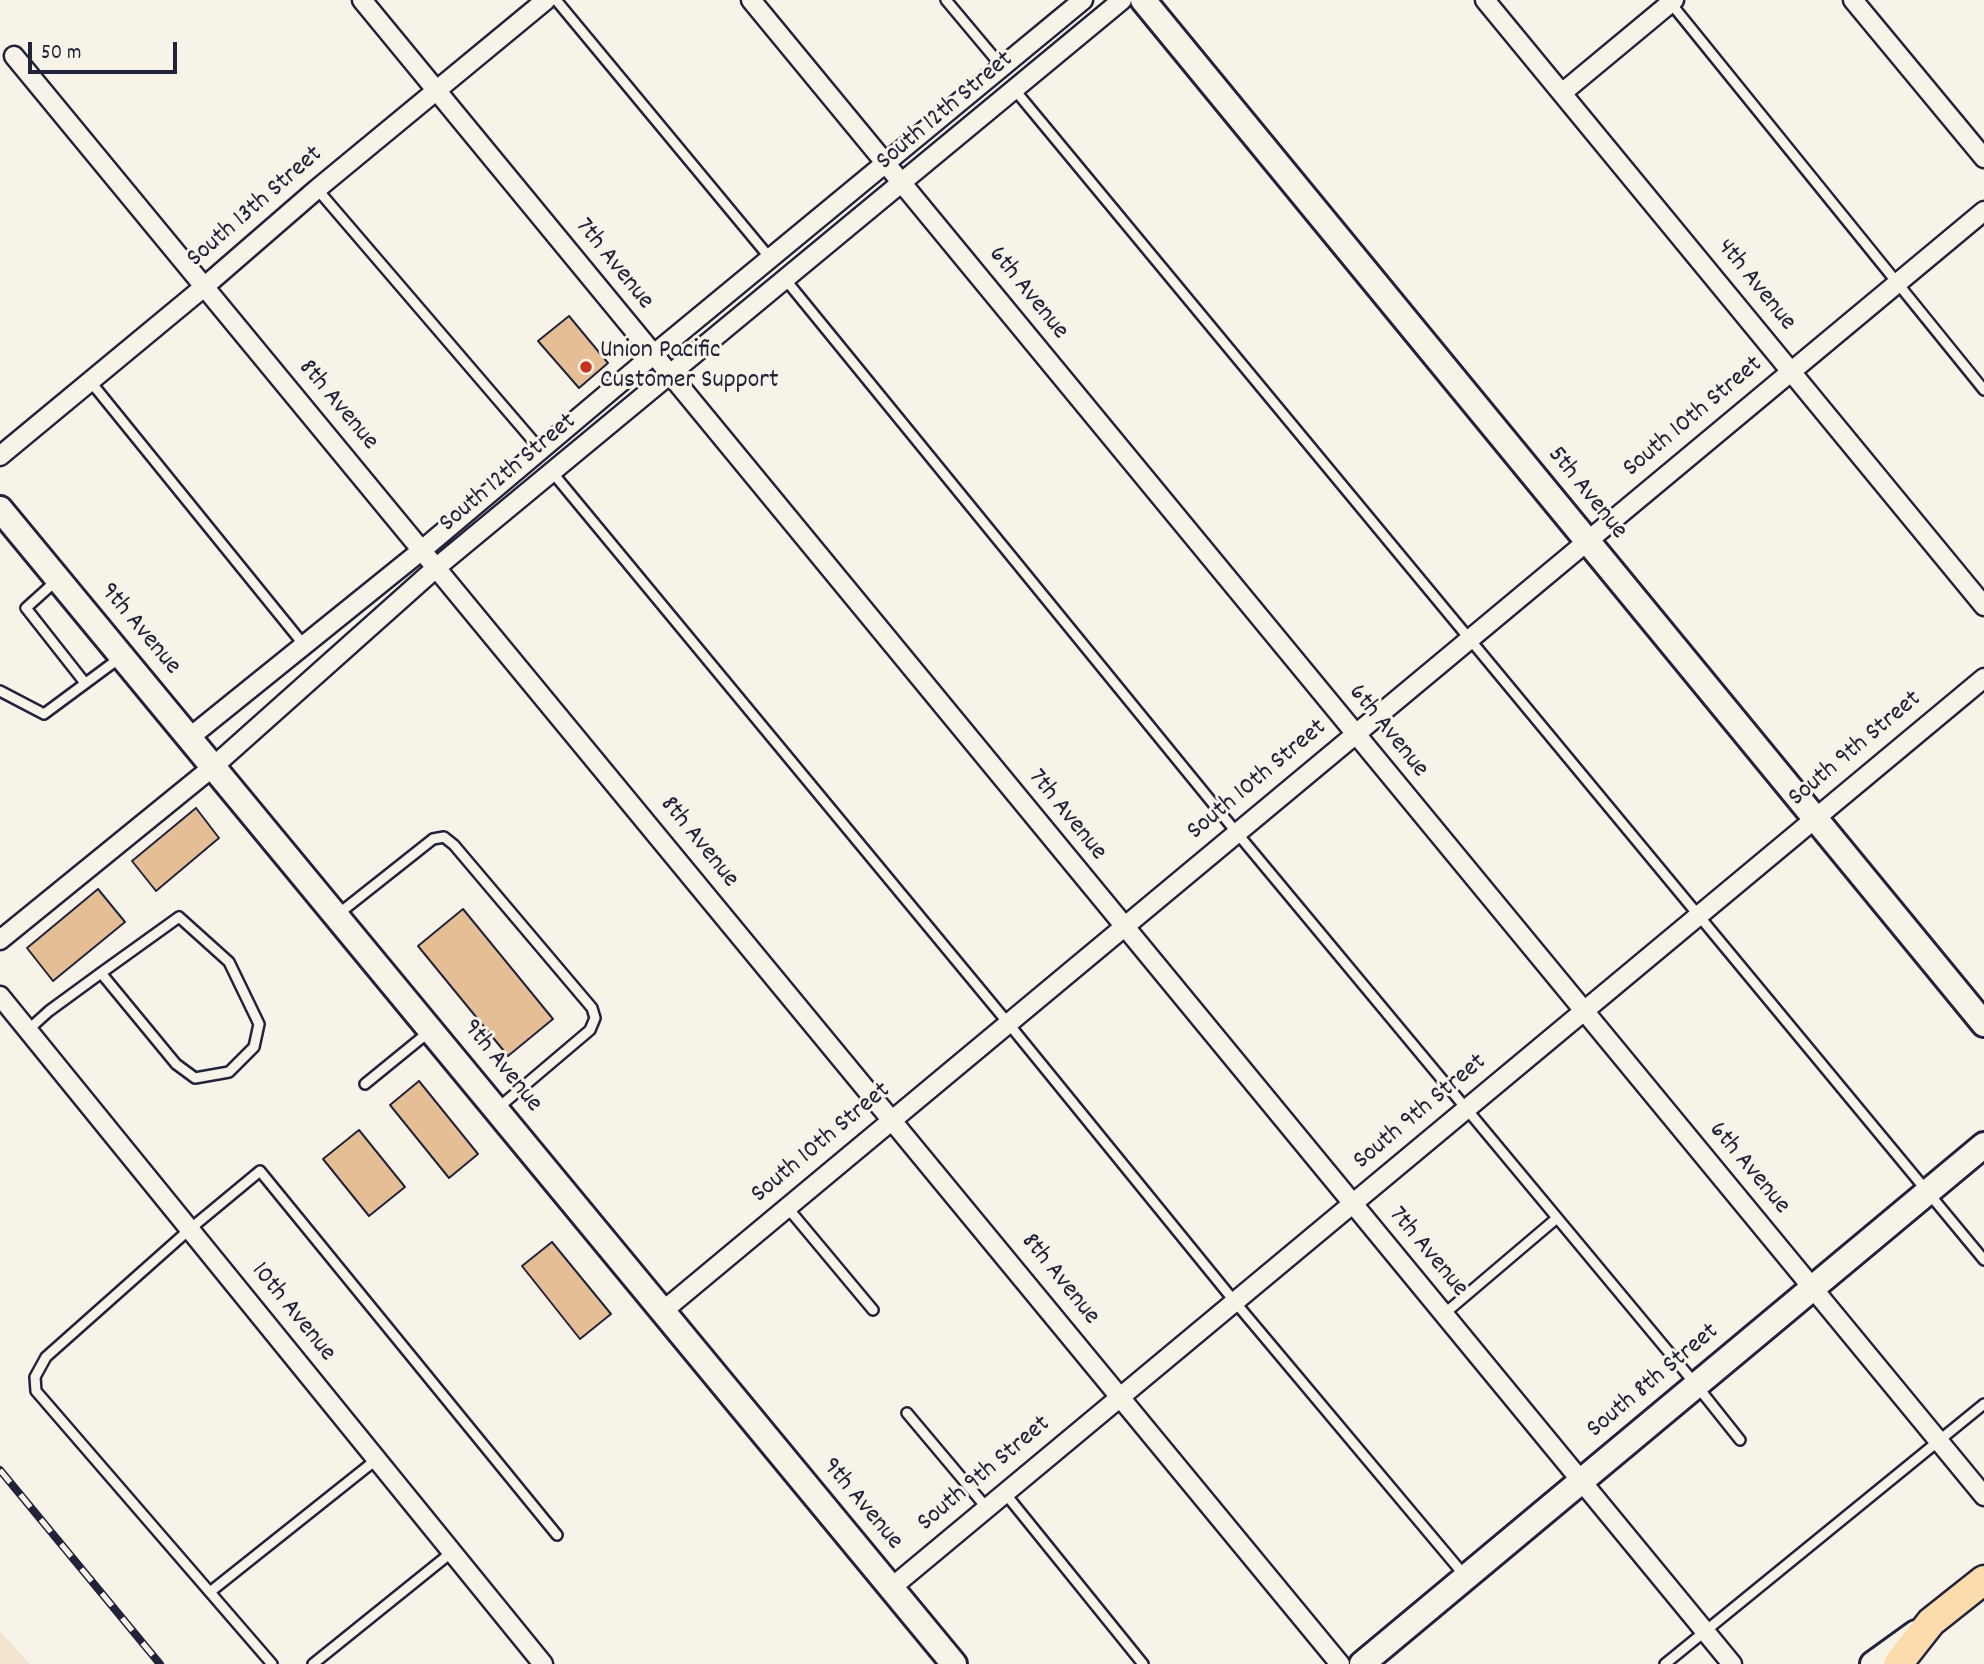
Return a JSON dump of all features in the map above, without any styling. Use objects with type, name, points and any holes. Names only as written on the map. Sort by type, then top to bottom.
[{"type":"main road","points":[[1898,1664],[1931,1622],[1984,1580]]},
{"type":"street","name":"7th Avenue","points":[[362,0],[1732,1664]]},
{"type":"street","name":"South 13th Street","points":[[0,456],[546,0]]},
{"type":"street","name":"6th Avenue","points":[[751,0],[1984,1496]]},
{"type":"street","name":"South 12th Street","points":[[189,738],[422,550],[540,449],[1083,0]]},
{"type":"street","name":"South 12th Street","points":[[0,940],[214,766],[438,567],[1122,0]]},
{"type":"street","name":"5th Avenue","points":[[1143,0],[1984,1024]]},
{"type":"street","name":"4th Avenue","points":[[1485,0],[1984,606]]},
{"type":"street","points":[[1853,0],[1984,158]]},
{"type":"street","points":[[1562,93],[1671,1]]},
{"type":"street","name":"8th Avenue","points":[[14,56],[1340,1664]]},
{"type":"street","name":"South 10th Street","points":[[663,1311],[1984,211]]},
{"type":"street","name":"9th Avenue","points":[[0,509],[954,1664]]},
{"type":"street","name":"South 9th Street","points":[[891,1588],[1984,678]]},
{"type":"street","name":"10th Avenue","points":[[0,996],[543,1664]]},
{"type":"street","name":"South 8th Street","points":[[1362,1664],[1984,1146]]},
{"type":"street","points":[[1873,1664],[1931,1622]]},
{"type":"lane","points":[[556,0],[770,258]]},
{"type":"lane","points":[[946,0],[1003,68]]},
{"type":"lane","points":[[1671,1],[1896,284],[1984,390]]},
{"type":"lane","points":[[1014,89],[1984,1259]]},
{"type":"lane","points":[[317,189],[540,449]]},
{"type":"lane","points":[[785,279],[1237,833],[1740,1440]]},
{"type":"lane","points":[[90,381],[304,645]]},
{"type":"lane","points":[[552,472],[1235,1302],[1466,1577]]},
{"type":"lane","points":[[58,579],[26,608],[85,683]]},
{"type":"lane","points":[[0,691],[44,714],[122,656]]},
{"type":"lane","points":[[337,915],[433,839],[444,837],[454,845],[592,1008],[595,1018],[590,1030],[496,1109]]},
{"type":"lane","points":[[28,1030],[49,1011],[179,917],[229,962],[259,1024],[254,1047],[229,1072],[195,1078],[176,1064],[102,973]]},
{"type":"lane","points":[[365,1084],[431,1030]]},
{"type":"lane","points":[[272,1664],[36,1391],[35,1377],[47,1357],[190,1229],[260,1171],[557,1535]]},
{"type":"lane","points":[[787,1207],[873,1310]]},
{"type":"lane","points":[[1444,1314],[1557,1218]]},
{"type":"lane","points":[[1665,1664],[1984,1404]]},
{"type":"lane","points":[[907,1413],[986,1507]]},
{"type":"lane","points":[[210,1592],[377,1459]]},
{"type":"lane","points":[[1004,1492],[1143,1664]]},
{"type":"lane","points":[[313,1664],[452,1552]]},
{"type":"shaded area","points":[[0,1632],[30,1664],[0,1664]]},
{"type":"building","points":[[569,316],[608,363],[579,388],[538,341]]},
{"type":"building","points":[[196,808],[219,838],[156,891],[132,861]]},
{"type":"building","points":[[98,889],[125,922],[53,981],[27,948]]},
{"type":"building","points":[[463,909],[553,1019],[508,1056],[418,946]]},
{"type":"building","points":[[419,1081],[478,1154],[449,1178],[390,1105]]},
{"type":"building","points":[[359,1130],[405,1187],[369,1216],[323,1159]]},
{"type":"building","points":[[552,1242],[611,1314],[580,1339],[522,1266]]},
{"type":"railway","points":[[0,1470],[160,1664]]},
{"type":"place","name":"Union Pacific Customer Support","points":[[586,367]]}]
